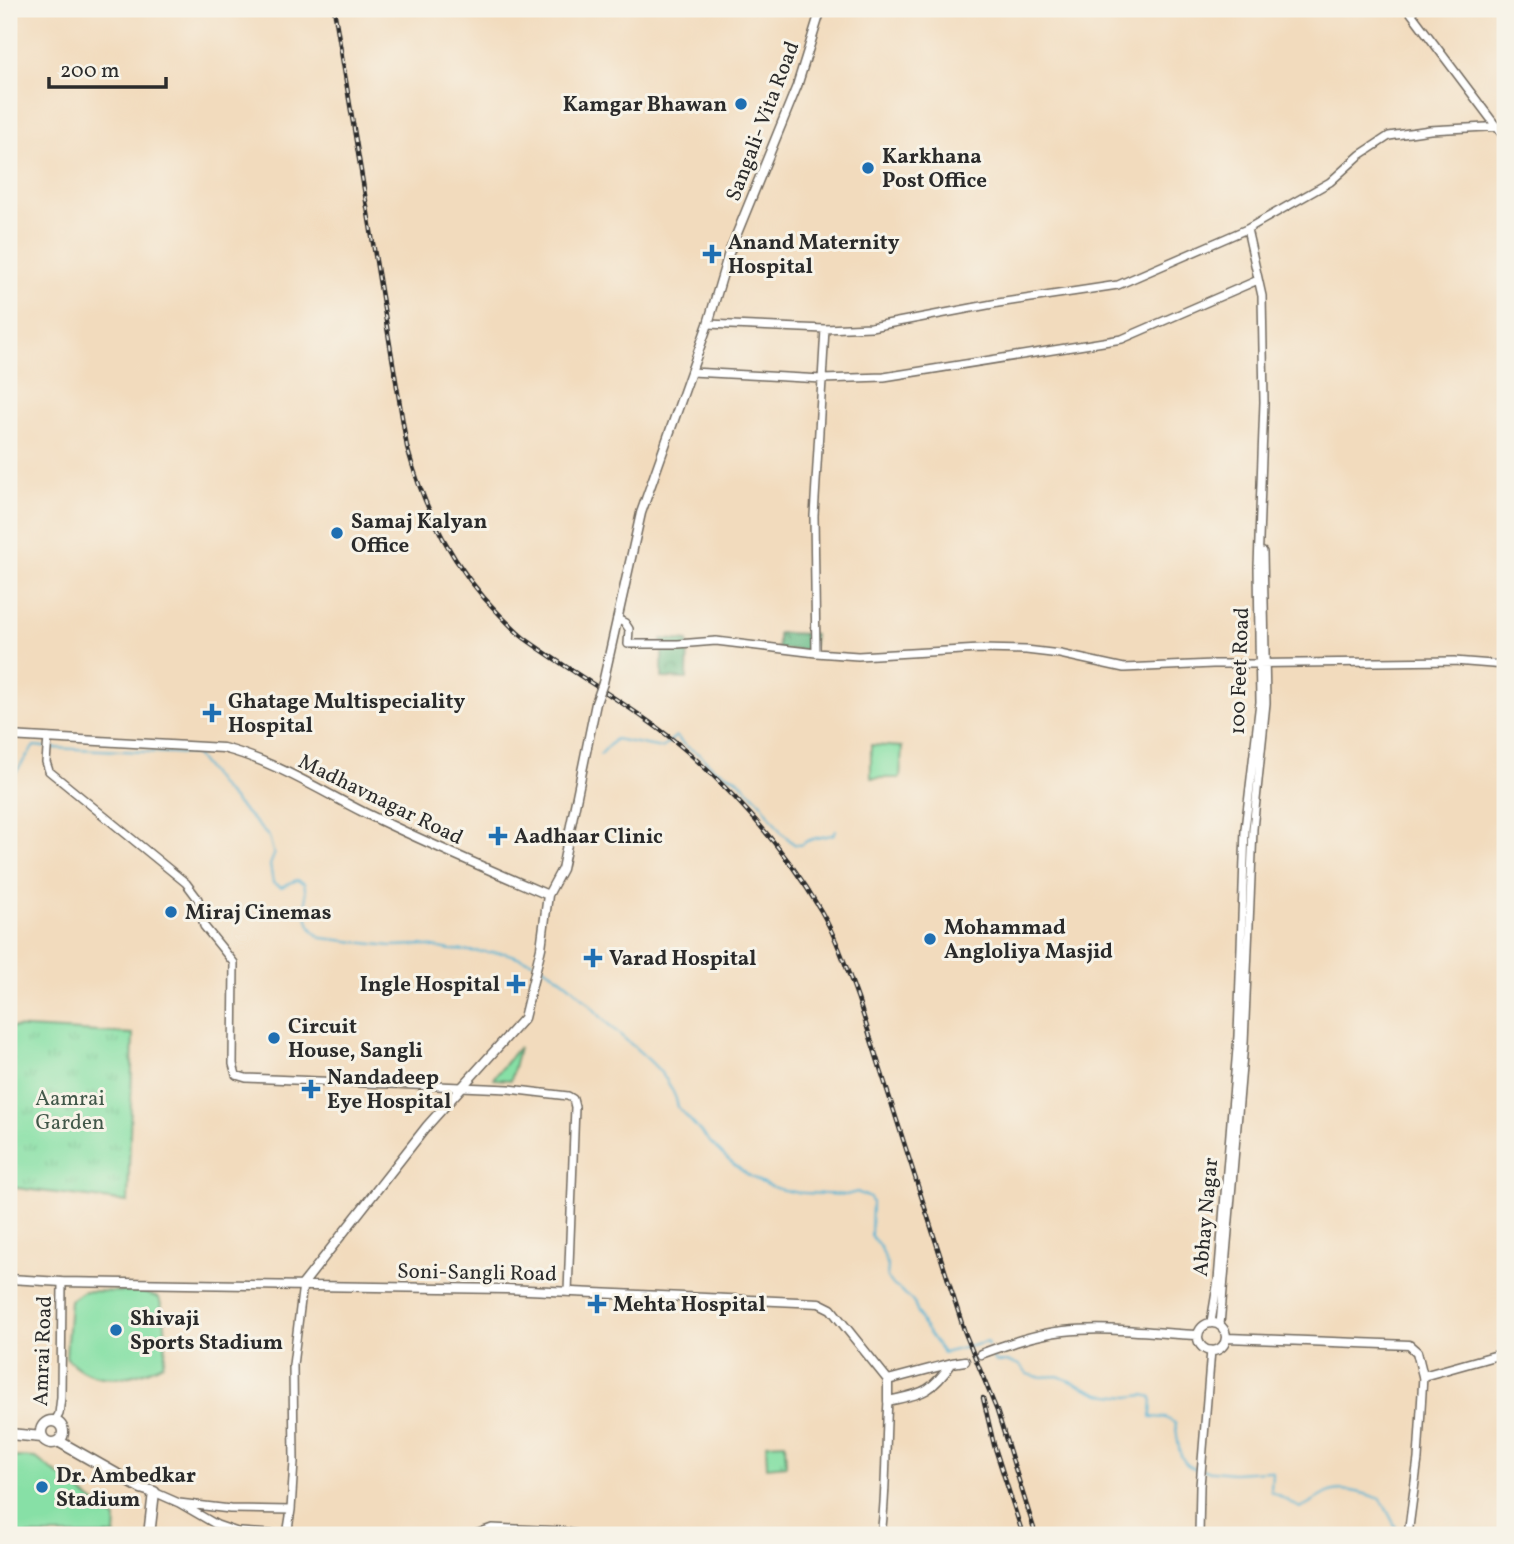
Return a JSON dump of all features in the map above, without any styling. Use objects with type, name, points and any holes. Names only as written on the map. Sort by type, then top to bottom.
[{"type":"highway","points":[[42,1437],[44,1424],[55,1421],[63,1431],[58,1441]]},
{"type":"highway","points":[[9,1434],[42,1437],[51,1443],[58,1441],[141,1488],[154,1492],[149,1535]]},
{"type":"main road","name":"Sangali- Vita Road","points":[[303,1284],[427,1126],[524,1018],[539,957],[548,895],[562,869],[596,703],[603,683],[641,513],[708,324],[729,253],[797,86],[821,9]]},
{"type":"main road","points":[[1408,9],[1501,127],[1505,138]]},
{"type":"main road","points":[[708,324],[825,329],[890,324],[998,303],[1118,285],[1247,229],[1330,182],[1360,155],[1389,136],[1430,130],[1501,127]]},
{"type":"main road","points":[[1216,1324],[1244,1043],[1254,829],[1266,703],[1261,664],[1264,566],[1261,527],[1264,402],[1262,296],[1247,229]]},
{"type":"main road","points":[[691,372],[822,379],[884,377],[1122,340],[1258,280]]},
{"type":"main road","points":[[816,653],[814,516],[825,329]]},
{"type":"main road","points":[[617,619],[629,629],[628,644],[716,641],[816,653],[871,655],[980,649],[1026,650],[1060,654],[1124,668],[1454,661],[1505,665]]},
{"type":"main road","name":"100 Feet Road","points":[[1230,1115],[1241,991],[1244,845],[1260,702],[1261,664]]},
{"type":"main road","name":"Madhavnagar Road","points":[[9,736],[48,744],[223,748],[237,751],[365,813],[548,895]]},
{"type":"main road","points":[[48,744],[46,762],[49,771],[186,883],[198,899],[204,926],[230,957],[235,969],[233,1064],[236,1075],[246,1078],[525,1091],[568,1096],[573,1099],[575,1107],[568,1292]]},
{"type":"main road","name":"Abhay Nagar","points":[[1216,1324],[1230,1115]]},
{"type":"main road","name":"Soni-Sangli Road","points":[[9,1279],[303,1284],[818,1303],[831,1309],[888,1380]]},
{"type":"main road","name":"Amrai Road","points":[[55,1421],[59,1414],[61,1397],[62,1282]]},
{"type":"main road","points":[[237,1532],[285,1535],[291,1510],[294,1462],[293,1365],[303,1284]]},
{"type":"main road","points":[[1216,1324],[1224,1329],[1227,1338],[1221,1348],[1211,1350],[1202,1347],[1198,1335],[1202,1327],[1216,1324]]},
{"type":"main road","points":[[981,1354],[1018,1340],[1060,1331],[1198,1335]]},
{"type":"main road","points":[[1227,1338],[1409,1345],[1417,1352],[1423,1376],[1418,1459],[1408,1535]]},
{"type":"main road","points":[[1199,1535],[1200,1486],[1211,1350]]},
{"type":"main road","points":[[1423,1376],[1505,1353]]},
{"type":"main road","points":[[881,1535],[886,1501],[888,1380],[965,1361]]},
{"type":"main road","points":[[888,1401],[924,1393],[938,1382],[952,1363]]},
{"type":"main road","points":[[154,1492],[217,1525],[246,1535]]},
{"type":"main road","points":[[179,1503],[230,1509],[291,1510]]},
{"type":"main road","points":[[473,1535],[492,1528],[562,1531],[582,1535]]},
{"type":"green space","points":[[778,633],[814,634],[813,650],[778,649]]},
{"type":"green space","points":[[662,639],[688,641],[687,679],[662,678]]},
{"type":"green space","points":[[871,745],[902,747],[900,778],[871,778]]},
{"type":"green space","name":"Aamrai Garden","points":[[9,1027],[133,1034],[128,1202],[9,1187]]},
{"type":"green space","points":[[519,1047],[511,1080],[494,1079],[494,1077]]},
{"type":"green space","name":"Shivaji Sports Stadium","points":[[83,1291],[142,1292],[159,1298],[166,1331],[163,1364],[138,1374],[112,1378],[100,1377],[76,1367],[66,1357],[70,1300]]},
{"type":"green space","points":[[785,1443],[786,1465],[767,1467],[766,1444]]},
{"type":"green space","name":"Dr. Ambedkar Stadium","points":[[9,1458],[36,1458],[116,1519],[115,1535],[9,1535]]},
{"type":"waterway","points":[[600,755],[615,739],[662,748],[676,736],[715,769],[736,778],[760,801],[781,832],[794,844],[800,845],[834,834],[836,830]]},
{"type":"waterway","points":[[9,782],[34,746],[45,747]]},
{"type":"waterway","points":[[51,748],[195,754],[221,787],[269,837],[274,855],[270,865],[273,883],[281,887],[297,880],[304,883],[308,921],[315,933],[322,938],[391,946],[421,945],[451,950],[505,953],[533,962]]},
{"type":"waterway","points":[[541,966],[582,997],[614,1030],[648,1059],[667,1081],[678,1107],[734,1165],[761,1182],[784,1190],[846,1195],[857,1192],[870,1198],[871,1236],[881,1248],[888,1266],[887,1277],[914,1303],[923,1325],[943,1353],[987,1342],[988,1346]]},
{"type":"waterway","points":[[991,1355],[996,1362],[1020,1365],[1027,1374],[1039,1377],[1058,1376],[1100,1394],[1152,1397],[1151,1417],[1166,1418],[1175,1423],[1182,1457],[1185,1463],[1197,1469]]},
{"type":"waterway","points":[[1203,1470],[1233,1473],[1272,1472],[1271,1491],[1300,1508],[1338,1490],[1381,1499],[1400,1535]]},
{"type":"railway","points":[[334,9],[407,447],[432,516],[455,559],[484,598],[509,624],[524,638],[649,722],[689,753],[726,788],[761,827],[808,889],[837,943],[858,999],[965,1333],[997,1411],[1036,1535]]},
{"type":"railway","points":[[983,1398],[994,1445],[1023,1535]]},
{"type":"place","name":"Kamgar Bhawan","points":[[741,104]]},
{"type":"place","name":"Karkhana Post Office","points":[[868,168]]},
{"type":"place","name":"Anand Maternity Hospital","points":[[712,254]]},
{"type":"place","name":"Samaj Kalyan Office","points":[[337,533]]},
{"type":"place","name":"Ghatage Multispeciality Hospital","points":[[212,713]]},
{"type":"place","name":"Aadhaar Clinic","points":[[498,836]]},
{"type":"place","name":"Miraj Cinemas","points":[[171,912]]},
{"type":"place","name":"Mohammad Angloliya Masjid","points":[[930,939]]},
{"type":"place","name":"Varad Hospital","points":[[593,958]]},
{"type":"place","name":"Ingle Hospital","points":[[516,984]]},
{"type":"place","name":"Circuit House, Sangli","points":[[274,1038]]},
{"type":"place","name":"Nandadeep Eye Hospital","points":[[311,1089]]},
{"type":"place","name":"Mehta Hospital","points":[[597,1304]]},
{"type":"place","name":"Shivaji Sports Stadium","points":[[116,1330]]},
{"type":"place","name":"Dr. Ambedkar Stadium","points":[[42,1487]]}]
